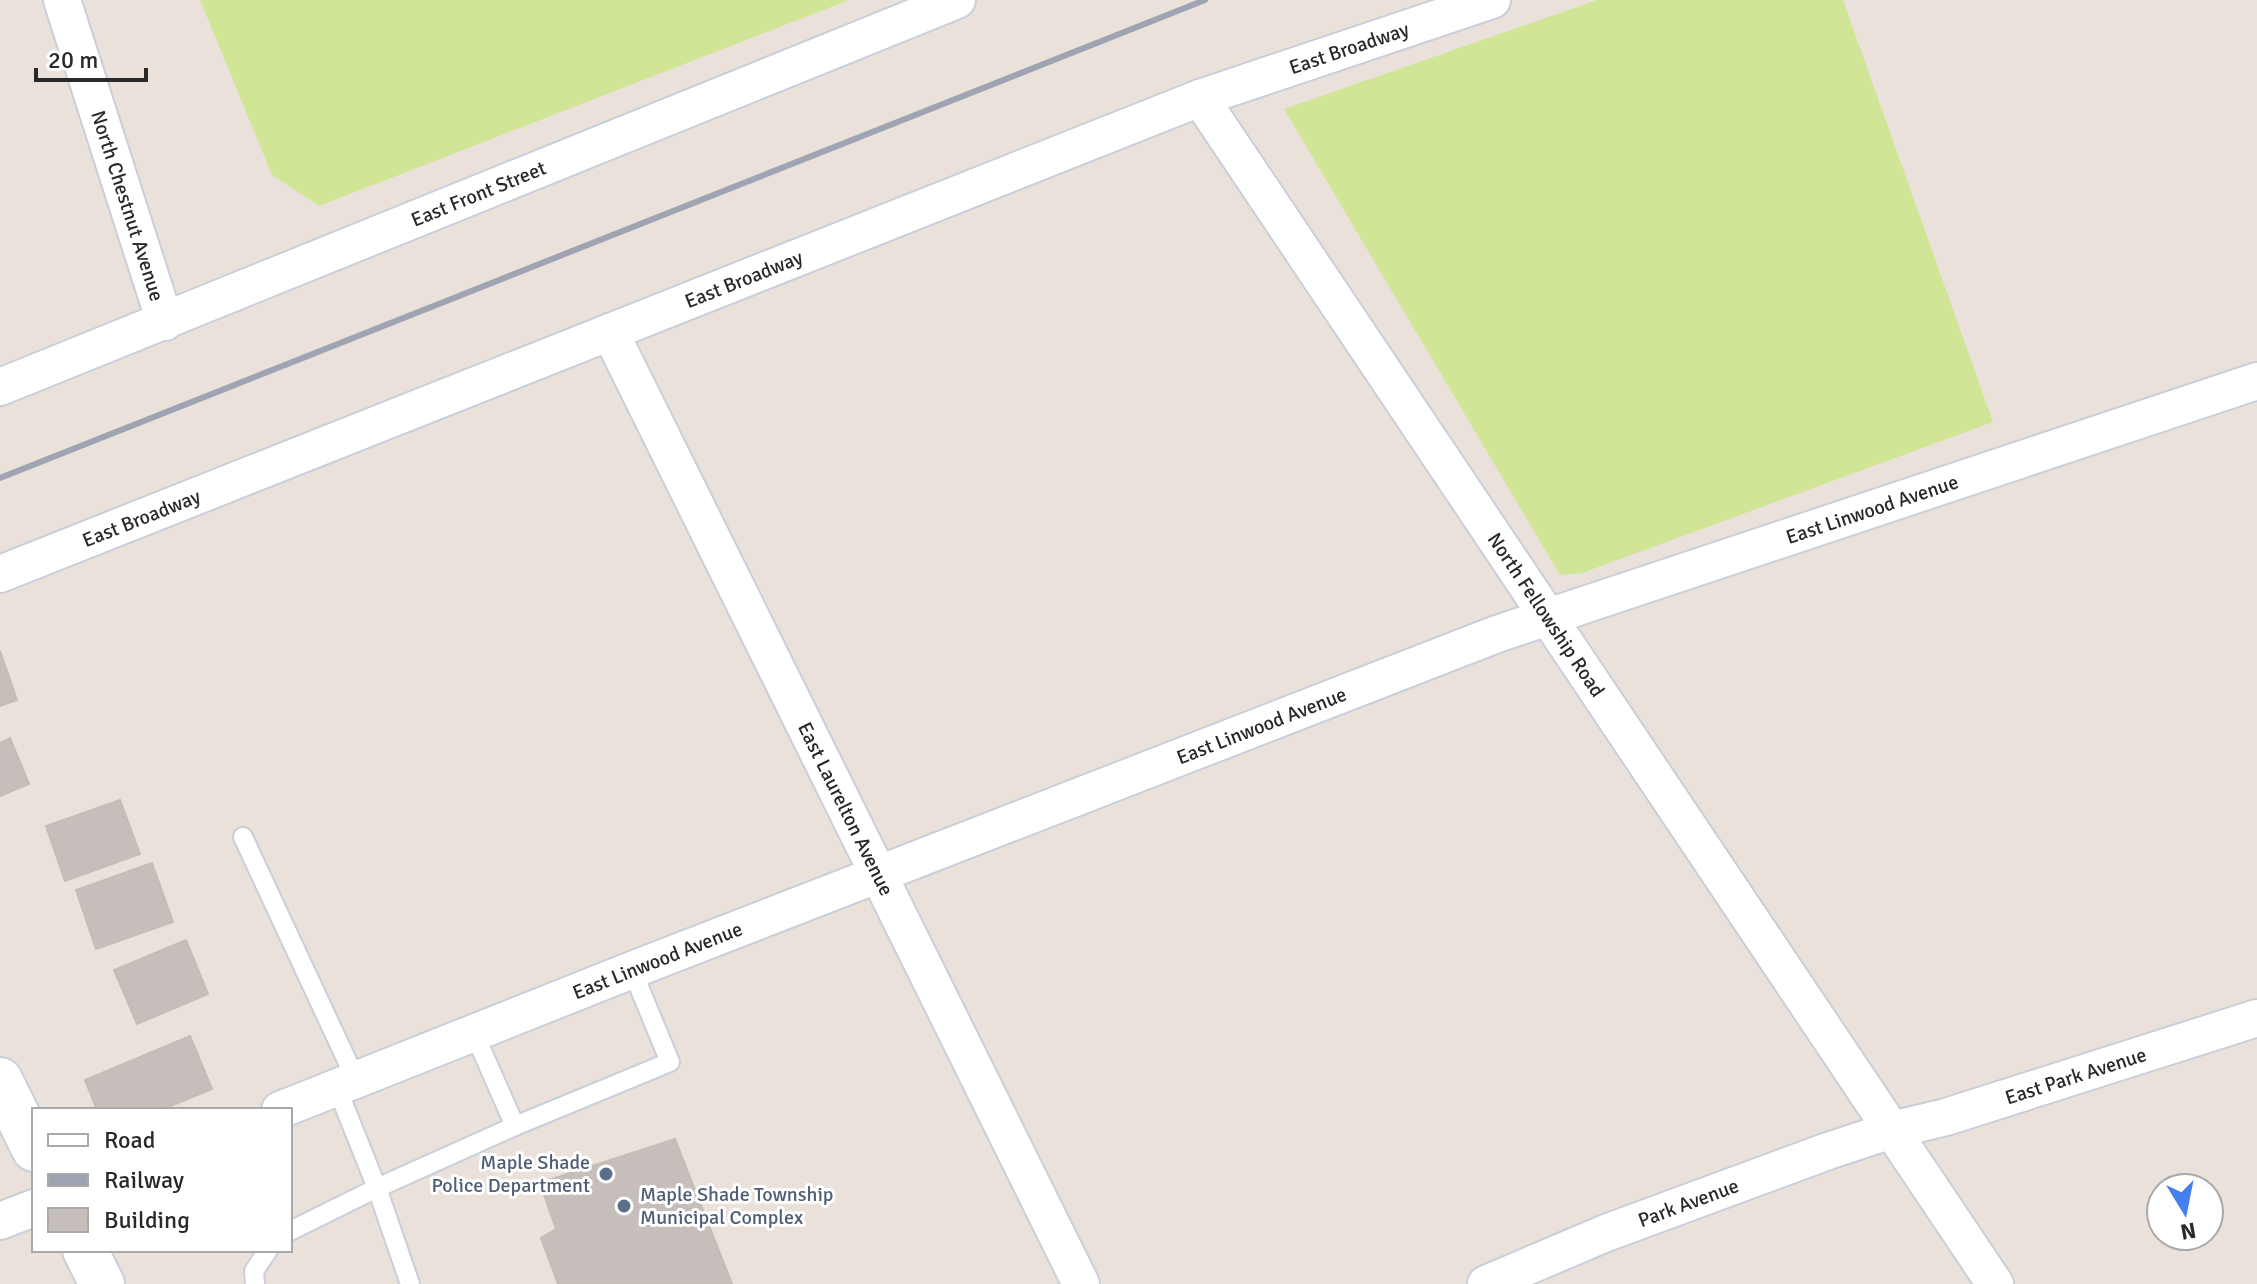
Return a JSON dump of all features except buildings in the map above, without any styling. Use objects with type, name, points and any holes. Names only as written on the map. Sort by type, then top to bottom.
[{"type":"street","name":"North Chestnut Avenue","points":[[62,0],[165,322]]},
{"type":"street","name":"East Front Street","points":[[0,387],[957,0]]},
{"type":"street","name":"East Broadway","points":[[0,574],[1200,98],[1492,0]]},
{"type":"street","name":"North Fellowship Road","points":[[1200,98],[1995,1284]]},
{"type":"street","name":"East Laurelton Avenue","points":[[610,332],[1081,1284]]},
{"type":"street","name":"East Linwood Avenue","points":[[285,1108],[632,970],[1548,616],[2257,381]]},
{"type":"street","name":"East Park Avenue","points":[[1892,1130],[1946,1117],[2257,1018]]},
{"type":"street","points":[[0,1080],[32,1145]]},
{"type":"street","name":"Park Avenue","points":[[1486,1284],[1606,1233],[1892,1130]]},
{"type":"street","points":[[0,1221],[32,1209]]},
{"type":"street","points":[[86,1252],[102,1284]]},
{"type":"lane","points":[[243,837],[346,1084],[410,1284]]},
{"type":"lane","points":[[292,1230],[515,1126],[670,1062],[632,970]]},
{"type":"lane","points":[[474,1033],[515,1126]]},
{"type":"lane","points":[[255,1284],[254,1271],[267,1252]]},
{"type":"green space","points":[[200,0],[849,0],[319,206],[272,175]]},
{"type":"green space","points":[[1597,0],[1843,0],[1993,422],[1582,573],[1560,575],[1284,109]]},
{"type":"railway","points":[[0,478],[1205,0]]},
{"type":"place","name":"Maple Shade Police Department","points":[[606,1174]]},
{"type":"place","name":"Maple Shade Township Municipal Complex","points":[[624,1206]]}]
